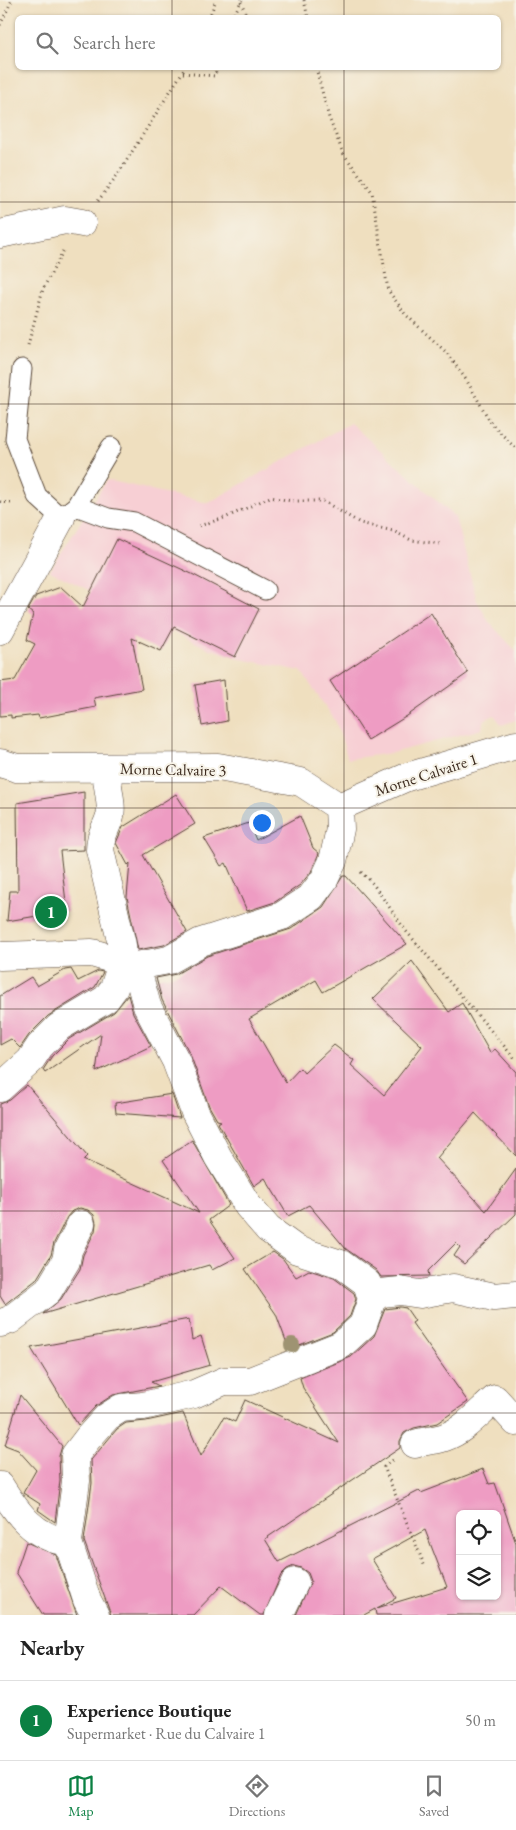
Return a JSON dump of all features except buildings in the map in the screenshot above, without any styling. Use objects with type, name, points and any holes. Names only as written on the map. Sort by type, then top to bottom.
[{"type":"street","points":[[0,234],[65,220],[82,222]]},
{"type":"street","points":[[0,630],[69,512]]},
{"type":"street","name":"Morne Calvaire 1","points":[[339,807],[407,777],[516,745]]},
{"type":"street","name":"Morne Calvaire 3","points":[[0,763],[17,768],[218,768],[301,782],[339,807]]},
{"type":"street","points":[[96,1615],[87,1600],[68,1542],[76,1481],[75,1455],[107,1417],[121,1408],[143,1406],[194,1394],[224,1382],[250,1382],[341,1345],[363,1325],[372,1299],[367,1283],[348,1268],[328,1258],[297,1250],[268,1229],[248,1206],[218,1158],[195,1112],[176,1061],[147,1006],[119,930],[100,850],[100,838],[110,815],[106,768]]},
{"type":"street","points":[[0,956],[92,953],[130,964],[169,960],[201,942],[282,916],[312,897],[324,880],[334,855],[340,829],[339,807]]},
{"type":"street","points":[[0,1088],[30,1061],[40,1046],[59,1027],[106,1000],[130,964]]},
{"type":"street","points":[[0,1329],[0,1322],[10,1320],[48,1291],[66,1261],[68,1250],[81,1224]]},
{"type":"street","points":[[372,1299],[381,1293],[400,1290],[420,1294],[453,1288],[494,1297],[515,1290]]},
{"type":"street","points":[[415,1444],[424,1440],[444,1438],[461,1429],[495,1399],[516,1422]]},
{"type":"street","points":[[0,1486],[16,1512],[32,1528],[55,1540],[68,1542]]},
{"type":"street","points":[[279,1615],[295,1582]]},
{"type":"lane","points":[[22,369],[15,440],[37,496],[69,512],[134,522],[265,590]]},
{"type":"lane","points":[[69,512],[112,447]]},
{"type":"path","points":[[0,25],[12,0]]},
{"type":"path","points":[[210,15],[216,0]]},
{"type":"path","points":[[304,0],[307,15]]},
{"type":"path","points":[[241,1],[246,14],[251,15]]},
{"type":"path","points":[[234,15],[241,1]]},
{"type":"path","points":[[184,70],[183,73],[215,76],[216,70]]},
{"type":"path","points":[[317,70],[329,118],[343,153],[372,192],[388,290],[405,314],[447,353],[467,381],[491,423],[516,449]]},
{"type":"path","points":[[183,548],[191,532],[197,526],[227,517],[270,498],[292,501],[323,501],[360,523],[393,531],[411,540],[440,544]]},
{"type":"path","points":[[334,855],[348,861],[373,884],[406,931],[516,1060]]},
{"type":"path","points":[[415,1444],[384,1467],[425,1567]]},
{"type":"shaded area","points":[[350,423],[455,517],[477,601],[489,622],[516,651],[516,720],[502,725],[494,715],[483,721],[482,729],[392,753],[348,759],[336,722],[301,671],[246,660],[207,648],[50,571],[107,480],[208,503]]},
{"type":"place","name":"Experience Boutique","points":[[51,912]]}]
